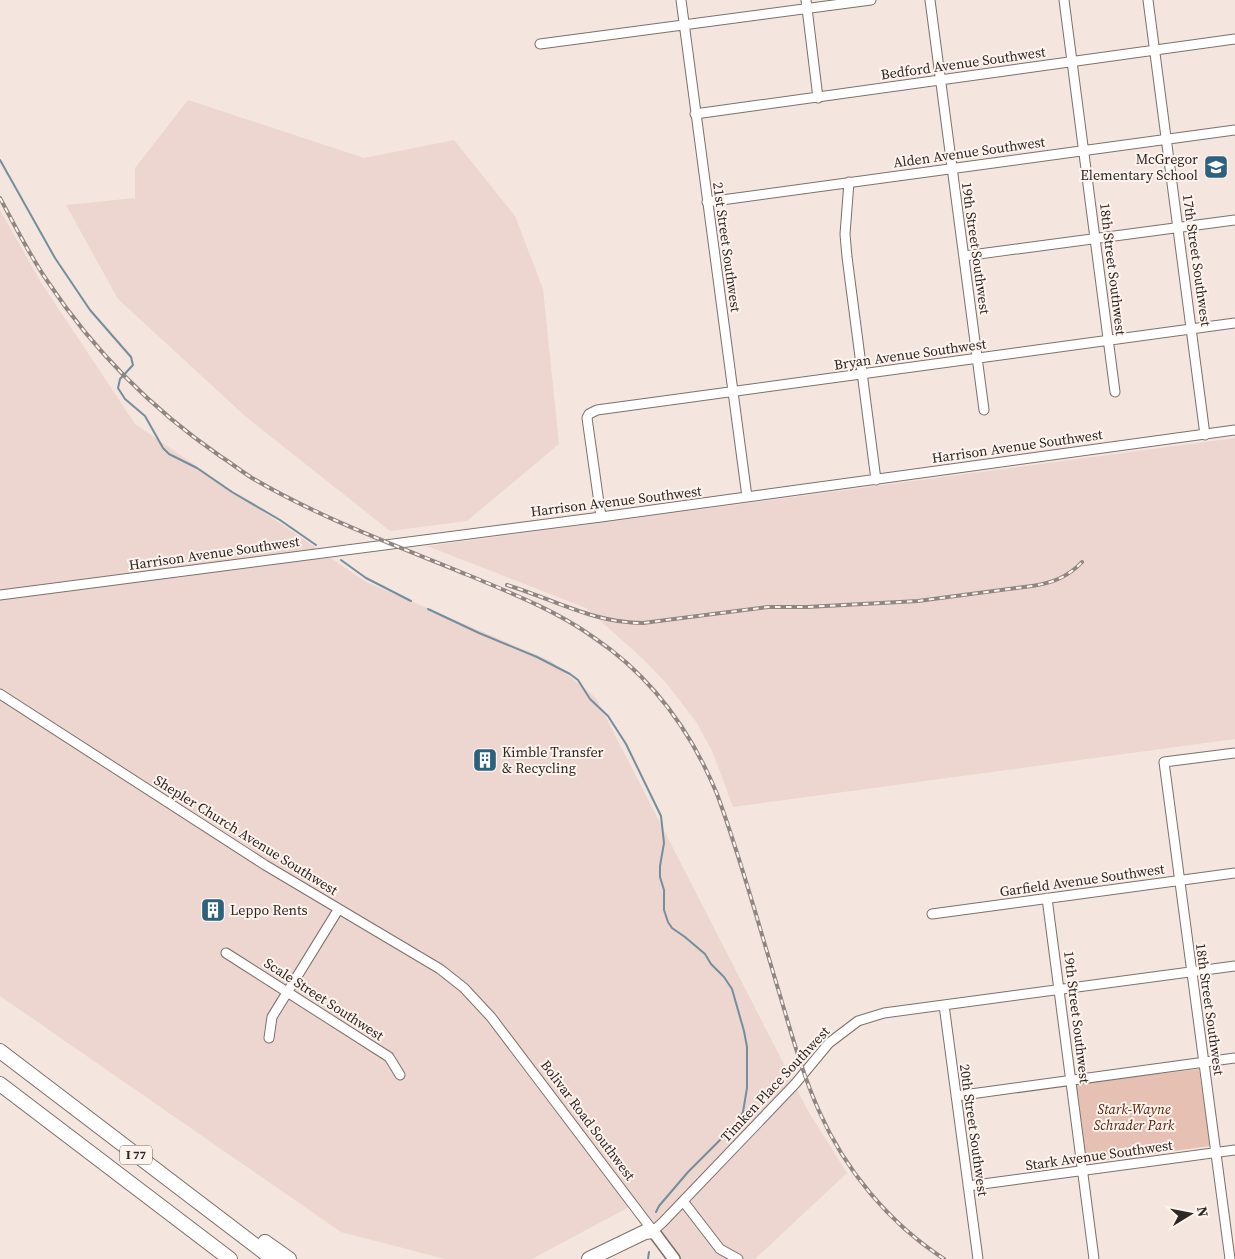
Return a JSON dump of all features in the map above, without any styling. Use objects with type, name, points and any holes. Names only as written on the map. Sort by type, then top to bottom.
[{"type":"highway","name":"I 77","points":[[0,1052],[273,1259]]},
{"type":"highway","name":"I 77","points":[[0,1084],[230,1259]]},
{"type":"highway","points":[[43,1084],[101,1122],[289,1259]]},
{"type":"highway","points":[[66,1134],[86,1156],[218,1259]]},
{"type":"highway","points":[[589,1259],[653,1230]]},
{"type":"highway","points":[[607,1259],[640,1244],[653,1230]]},
{"type":"main road","name":"Bolivar Road Southwest","points":[[653,1230],[674,1259]]},
{"type":"street","name":"21st Street Southwest","points":[[681,0],[747,498]]},
{"type":"street","points":[[540,44],[684,25],[807,4],[871,0]]},
{"type":"street","name":"19th Street Southwest","points":[[930,0],[984,410]]},
{"type":"street","name":"18th Street Southwest","points":[[1064,0],[1115,392]]},
{"type":"street","name":"17th Street Southwest","points":[[1148,0],[1205,434]]},
{"type":"street","points":[[807,4],[818,98]]},
{"type":"street","name":"Bedford Avenue Southwest","points":[[695,114],[1235,40]]},
{"type":"street","name":"Alden Avenue Southwest","points":[[707,202],[1235,130]]},
{"type":"street","points":[[849,182],[845,234],[846,250],[876,480]]},
{"type":"street","points":[[964,256],[1235,220]]},
{"type":"street","name":"Bryan Avenue Southwest","points":[[601,517],[587,418],[589,414],[597,410],[1235,323]]},
{"type":"street","name":"Harrison Avenue Southwest","points":[[0,595],[747,498],[1235,430]]},
{"type":"street","name":"Shepler Church Avenue Southwest","points":[[0,694],[235,846],[338,910],[440,969],[460,984],[476,1000]]},
{"type":"street","name":"18th Street Southwest","points":[[1230,1259],[1164,762],[1235,753]]},
{"type":"street","name":"Garfield Avenue Southwest","points":[[932,914],[1235,873]]},
{"type":"street","name":"19th Street Southwest","points":[[1047,898],[1094,1259]]},
{"type":"street","points":[[269,1038],[272,1017],[338,910]]},
{"type":"street","name":"Scale Street Southwest","points":[[226,953],[389,1057],[400,1075]]},
{"type":"street","name":"Timken Place Southwest","points":[[653,1230],[683,1202],[795,1084],[829,1043],[858,1021],[884,1013],[1235,966]]},
{"type":"street","name":"Bolivar Road Southwest","points":[[476,1000],[653,1230]]},
{"type":"street","name":"20th Street Southwest","points":[[944,1005],[978,1259]]},
{"type":"street","points":[[956,1096],[1235,1058]]},
{"type":"street","name":"Stark Avenue Southwest","points":[[968,1186],[1235,1150]]},
{"type":"street","points":[[683,1202],[720,1248],[738,1259]]},
{"type":"shaded area","points":[[188,100],[364,158],[454,140],[515,216],[543,289],[559,444],[467,521],[390,531],[245,416],[118,299],[66,205],[135,198],[135,168]]},
{"type":"shaded area","points":[[0,210],[42,284],[135,424],[366,582],[551,661],[596,698],[808,1111],[847,1173],[755,1259],[665,1259],[665,1256],[629,1207],[532,1259],[445,1259],[341,1232],[0,996]]},
{"type":"shaded area","points":[[1235,438],[1235,739],[733,807],[713,753],[697,723],[667,684],[642,658],[586,608],[427,546]]},
{"type":"green space","name":"Stark-Wayne Schrader Park","points":[[1199,1069],[1210,1146],[1087,1163],[1076,1084]]},
{"type":"waterway","points":[[0,160],[55,258],[90,310],[131,357],[133,365],[120,379],[118,388],[125,399],[145,416],[163,448],[169,454],[197,468],[316,545]]},
{"type":"waterway","points":[[341,560],[366,578],[411,601]]},
{"type":"waterway","points":[[428,609],[537,657],[570,674],[578,680],[590,699],[608,716],[626,744],[661,816],[664,843],[660,877],[664,890],[664,910],[668,922],[672,928],[705,954],[732,989],[747,1047],[747,1088],[743,1112],[736,1124],[688,1172],[656,1212]]},
{"type":"waterway","points":[[648,1259],[649,1252]]},
{"type":"railway","points":[[0,198],[41,272],[85,332],[126,377],[171,419],[195,438],[252,478],[304,506],[516,595],[563,618],[614,652],[633,669],[667,706],[695,748],[717,794],[742,868],[792,1037],[813,1097],[830,1133],[855,1174],[887,1212],[924,1245],[944,1259]]},
{"type":"railway","points":[[507,585],[590,615],[625,622],[643,623],[768,607],[807,607],[918,601],[1032,586],[1059,578],[1071,572],[1082,562]]},
{"type":"place","name":"McGregor Elementary School","points":[[1216,167]]},
{"type":"place","name":"Kimble Transfer & Recycling","points":[[485,760]]},
{"type":"place","name":"Leppo Rents","points":[[213,910]]}]
